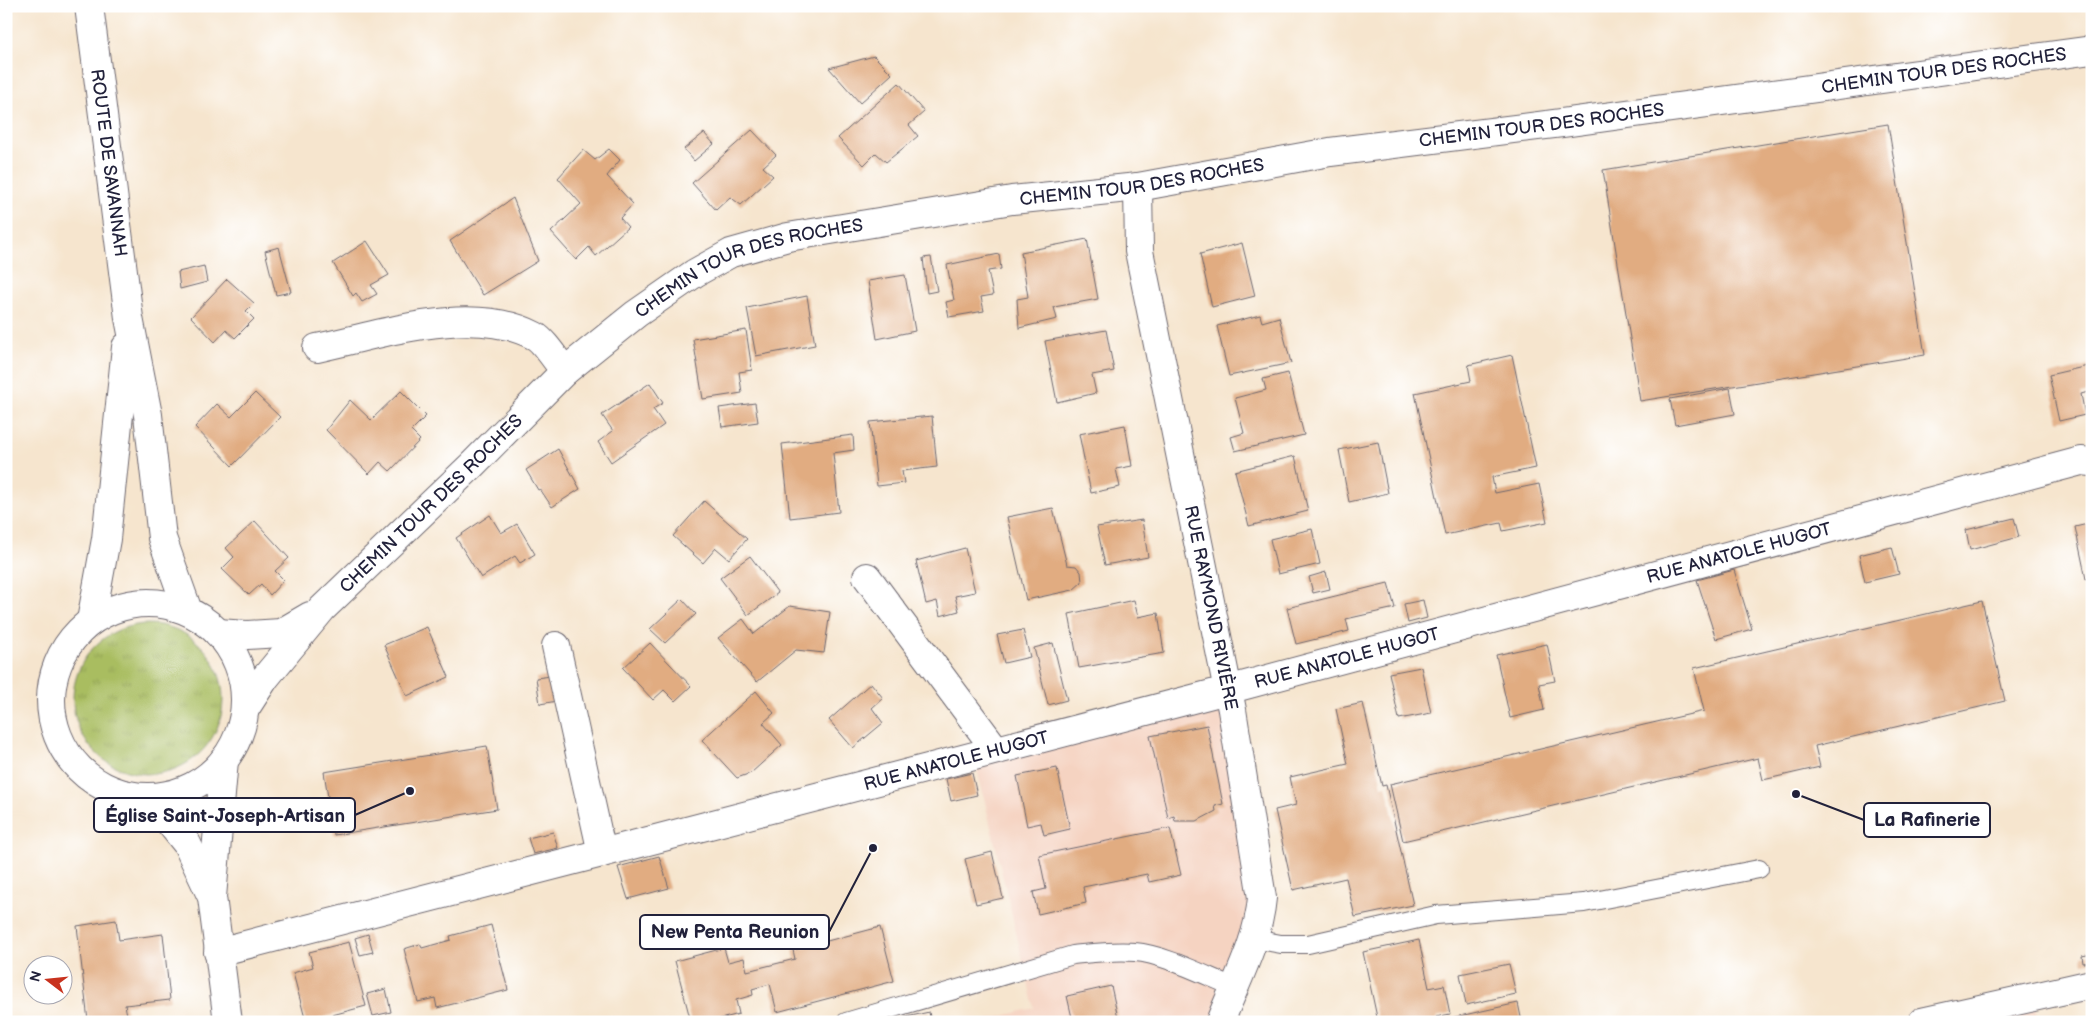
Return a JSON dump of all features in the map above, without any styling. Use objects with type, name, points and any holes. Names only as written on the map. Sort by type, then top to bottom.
[{"type":"street","name":"ROUTE DE SAVANNAH","points":[[89,6],[129,318],[148,415],[162,538],[188,611]]},
{"type":"street","name":"CHEMIN TOUR DES ROCHES","points":[[245,709],[265,678],[322,608],[471,466],[565,371],[636,314],[695,273],[731,253],[788,237],[846,227],[1012,200],[1138,187],[1330,152],[1631,114],[2092,50]]},
{"type":"street","name":"RUE RAYMOND RIVIÈRE","points":[[1138,187],[1139,251],[1227,690],[1262,898],[1260,920],[1254,939],[1220,1022]]},
{"type":"street","name":"ROUTE DE SAVANNAH","points":[[91,621],[106,540],[129,318]]},
{"type":"street","points":[[318,348],[440,322],[491,322],[536,337],[565,371]]},
{"type":"street","name":"RUE ANATOLE HUGOT","points":[[218,952],[1227,690],[2081,461],[2092,462]]},
{"type":"street","points":[[867,577],[996,750]]},
{"type":"street","points":[[148,602],[169,604],[188,611],[204,620],[218,632],[235,655],[244,682],[245,709],[238,737],[224,760],[203,780],[178,793],[150,798],[126,795],[103,787],[80,771],[63,748],[52,717],[52,684],[59,661],[72,640],[91,621],[115,609],[148,602]]},
{"type":"street","name":"CHEMIN TOUR DES ROCHES","points":[[218,632],[246,636],[281,633],[322,608]]},
{"type":"street","points":[[556,646],[602,853]]},
{"type":"street","points":[[224,760],[215,836],[212,897],[228,1022]]},
{"type":"street","points":[[150,798],[187,844],[212,897]]},
{"type":"street","points":[[1922,1022],[2092,984]]},
{"type":"lane","points":[[1254,939],[1281,944],[1308,944],[1436,915],[1584,903],[1760,869]]},
{"type":"lane","points":[[846,1022],[1073,955],[1108,951],[1135,952],[1156,956],[1234,987]]},
{"type":"shaded area","points":[[1227,690],[1262,898],[1220,1022],[980,1022],[1034,1008],[974,756]]},
{"type":"shaded area","points":[[2034,997],[2039,1022],[1923,1022]]},
{"type":"green space","points":[[148,624],[163,625],[177,629],[190,636],[201,646],[211,657],[218,670],[222,684],[222,714],[218,728],[211,741],[201,752],[190,762],[177,769],[163,773],[148,774],[133,773],[119,769],[106,762],[95,752],[85,741],[78,728],[74,714],[73,699],[74,684],[78,670],[85,657],[95,646],[106,636],[119,629],[133,625]]},
{"type":"building","points":[[874,56],[892,74],[860,103],[829,68]]},
{"type":"building","points":[[899,83],[924,112],[909,125],[918,136],[886,162],[876,153],[864,165],[838,138]]},
{"type":"building","points":[[1888,124],[1925,355],[1640,401],[1603,170]]},
{"type":"building","points":[[752,130],[776,155],[763,167],[773,176],[741,205],[730,197],[716,210],[692,183]]},
{"type":"building","points":[[704,133],[714,144],[694,161],[684,149]]},
{"type":"building","points":[[609,149],[620,160],[607,176],[633,204],[620,218],[628,227],[596,256],[589,247],[576,260],[551,232],[581,204],[558,178],[583,150],[595,160]]},
{"type":"building","points":[[513,198],[538,261],[483,295],[450,241]]},
{"type":"building","points":[[1087,239],[1098,299],[1054,307],[1057,319],[1019,328],[1017,299],[1028,297],[1021,252]]},
{"type":"building","points":[[367,241],[389,275],[371,285],[377,294],[362,302],[356,293],[353,296],[333,263]]},
{"type":"building","points":[[1242,243],[1255,296],[1212,307],[1200,254]]},
{"type":"building","points":[[279,247],[291,292],[276,295],[265,251]]},
{"type":"building","points":[[999,254],[1001,269],[988,271],[993,295],[981,297],[984,311],[949,317],[946,302],[954,300],[947,265]]},
{"type":"building","points":[[931,257],[937,291],[927,293],[923,258]]},
{"type":"building","points":[[204,266],[207,282],[180,289],[178,272]]},
{"type":"building","points":[[905,275],[915,331],[877,339],[868,281]]},
{"type":"building","points":[[227,279],[254,303],[246,311],[254,319],[235,338],[226,330],[215,342],[191,317]]},
{"type":"building","points":[[807,296],[815,345],[756,356],[747,308]]},
{"type":"building","points":[[1260,315],[1262,322],[1279,317],[1291,363],[1229,376],[1217,326]]},
{"type":"building","points":[[746,330],[752,370],[739,372],[742,393],[703,399],[693,339]]},
{"type":"building","points":[[1106,330],[1114,371],[1092,375],[1096,393],[1057,402],[1045,341]]},
{"type":"building","points":[[1512,355],[1536,468],[1492,477],[1495,493],[1539,484],[1547,522],[1503,531],[1501,523],[1445,535],[1415,393],[1471,381],[1468,365]]},
{"type":"building","points":[[2092,365],[2092,391],[2081,394],[2085,415],[2059,421],[2049,375]]},
{"type":"building","points":[[1288,373],[1304,435],[1235,451],[1231,437],[1244,433],[1235,398],[1266,390],[1263,379]]},
{"type":"building","points":[[650,383],[663,403],[653,409],[664,425],[611,462],[598,442],[613,431],[602,415]]},
{"type":"building","points":[[1730,388],[1735,414],[1675,425],[1670,399]]},
{"type":"building","points":[[401,391],[426,416],[411,431],[420,440],[390,471],[380,462],[369,474],[326,430],[350,400],[371,420]]},
{"type":"building","points":[[255,393],[280,417],[232,466],[195,427],[217,404],[231,417]]},
{"type":"building","points":[[755,403],[758,422],[722,427],[719,408]]},
{"type":"building","points":[[932,416],[937,467],[902,471],[904,483],[877,486],[870,422]]},
{"type":"building","points":[[1125,425],[1132,466],[1116,469],[1120,487],[1091,493],[1079,434]]},
{"type":"building","points":[[853,435],[854,450],[833,453],[839,512],[790,518],[782,444]]},
{"type":"building","points":[[1378,442],[1388,493],[1349,502],[1339,450]]},
{"type":"building","points":[[558,449],[580,489],[552,507],[540,489],[538,490],[526,470]]},
{"type":"building","points":[[1295,456],[1308,511],[1249,526],[1235,471]]},
{"type":"building","points":[[704,501],[747,539],[729,559],[716,548],[703,563],[673,536]]},
{"type":"building","points":[[1053,508],[1067,565],[1076,566],[1081,572],[1082,582],[1073,590],[1026,600],[1007,517]]},
{"type":"building","points":[[490,515],[501,533],[517,524],[535,554],[520,563],[515,556],[481,578],[456,538]]},
{"type":"building","points":[[2014,518],[2019,537],[1970,550],[1966,530]]},
{"type":"building","points":[[1142,520],[1148,557],[1105,565],[1097,527]]},
{"type":"building","points":[[255,521],[289,558],[275,571],[284,580],[270,595],[261,584],[249,595],[222,569],[234,557],[226,548]]},
{"type":"building","points":[[2092,523],[2092,577],[2086,579],[2075,527]]},
{"type":"building","points":[[1312,529],[1320,564],[1278,574],[1270,539]]},
{"type":"building","points":[[1892,547],[1899,574],[1865,582],[1859,555]]},
{"type":"building","points":[[965,548],[975,592],[955,596],[959,611],[940,616],[937,601],[926,604],[916,561]]},
{"type":"building","points":[[750,556],[778,593],[748,615],[720,578]]},
{"type":"building","points":[[1734,570],[1752,629],[1716,639],[1697,580]]},
{"type":"building","points":[[1326,572],[1330,589],[1313,593],[1309,577]]},
{"type":"building","points":[[1388,583],[1395,608],[1346,619],[1349,631],[1296,644],[1287,608]]},
{"type":"building","points":[[682,599],[696,614],[665,643],[650,629]]},
{"type":"building","points":[[1134,600],[1138,617],[1158,613],[1164,653],[1079,668],[1069,614]]},
{"type":"building","points":[[1423,600],[1427,618],[1408,623],[1404,604]]},
{"type":"building","points":[[1982,601],[2005,701],[1815,746],[1820,767],[1763,780],[1758,758],[1403,841],[1390,784],[1704,711],[1694,668]]},
{"type":"building","points":[[790,606],[830,612],[824,653],[796,650],[757,682],[718,638],[743,619],[754,634]]},
{"type":"building","points":[[427,627],[449,677],[407,696],[384,645]]},
{"type":"building","points":[[1023,630],[1030,657],[1004,663],[997,635]]},
{"type":"building","points":[[650,643],[691,686],[675,701],[664,690],[653,700],[623,668]]},
{"type":"building","points":[[1053,643],[1067,700],[1048,705],[1034,648]]},
{"type":"building","points":[[1547,644],[1555,681],[1539,684],[1544,710],[1510,718],[1496,655]]},
{"type":"building","points":[[1421,667],[1431,713],[1399,719],[1389,673]]},
{"type":"building","points":[[551,676],[557,701],[540,704],[536,678]]},
{"type":"building","points":[[871,683],[883,698],[872,708],[883,723],[853,748],[829,720]]},
{"type":"building","points":[[756,691],[774,713],[763,723],[782,745],[751,773],[737,778],[702,740]]},
{"type":"building","points":[[1363,703],[1382,786],[1386,785],[1413,905],[1355,917],[1346,878],[1293,890],[1275,810],[1296,805],[1290,777],[1348,764],[1336,709]]},
{"type":"building","points":[[1207,725],[1223,804],[1215,806],[1216,811],[1197,821],[1175,821],[1174,816],[1168,818],[1150,736]]},
{"type":"building","points":[[487,746],[497,809],[334,835],[324,772]]},
{"type":"building","points":[[1057,768],[1070,829],[1044,835],[1041,823],[1027,826],[1017,776]]},
{"type":"building","points":[[972,773],[977,795],[951,801],[946,779]]},
{"type":"building","points":[[1170,828],[1181,875],[1149,882],[1147,874],[1083,887],[1086,903],[1038,914],[1033,892],[1046,889],[1039,855]]},
{"type":"building","points":[[553,832],[558,848],[533,854],[528,838]]},
{"type":"building","points":[[992,852],[1003,898],[976,904],[965,859]]},
{"type":"building","points":[[659,856],[669,888],[628,899],[618,867]]},
{"type":"building","points":[[116,920],[119,940],[163,934],[170,1000],[125,1005],[127,1015],[88,1021],[77,926]]},
{"type":"building","points":[[491,925],[508,990],[437,1008],[435,998],[418,1002],[404,949],[420,944],[422,948],[451,940],[450,936]]},
{"type":"building","points":[[880,927],[894,981],[777,1012],[770,984],[752,989],[753,995],[736,1000],[739,1014],[709,1022],[691,1022],[675,961],[724,948],[728,962],[744,958],[747,971],[795,959],[793,950]]},
{"type":"building","points":[[368,934],[373,952],[360,955],[355,938]]},
{"type":"building","points":[[1419,940],[1429,988],[1444,985],[1450,1014],[1436,1017],[1437,1021],[1518,1003],[1522,1022],[1378,1022],[1363,952]]},
{"type":"building","points":[[349,942],[366,1006],[306,1022],[293,973],[313,967],[309,952]]},
{"type":"building","points":[[2092,954],[2092,962],[2083,963],[2082,956]]},
{"type":"building","points":[[1509,964],[1516,994],[1466,1005],[1460,974]]},
{"type":"building","points":[[1111,986],[1119,1022],[1073,1022],[1067,996]]},
{"type":"building","points":[[386,989],[391,1012],[373,1016],[367,994]]},
{"type":"building","points":[[929,1012],[931,1022],[902,1022],[902,1018]]},
{"type":"place","name":"Église Saint-Joseph-Artisan","points":[[410,791]]},
{"type":"place","name":"La Rafinerie","points":[[1796,794]]},
{"type":"place","name":"New Penta Reunion","points":[[873,848]]}]
